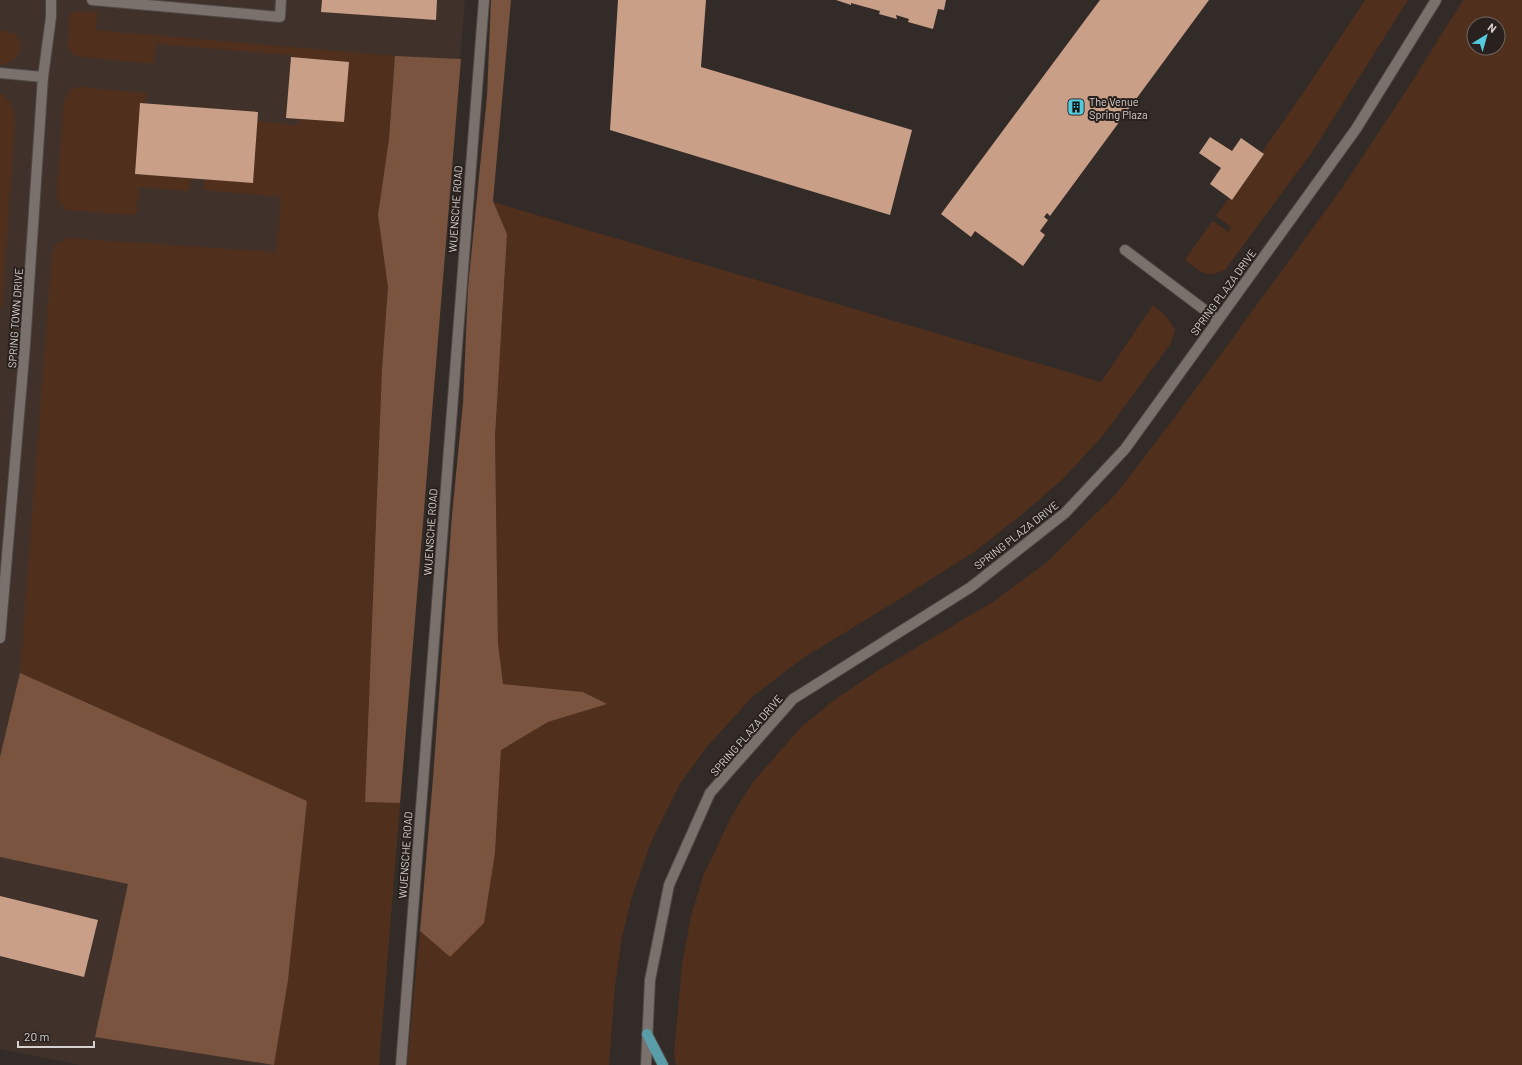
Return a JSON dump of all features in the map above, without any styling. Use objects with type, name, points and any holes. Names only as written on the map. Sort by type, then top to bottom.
[{"type":"main road","points":[[647,1034],[663,1065]]},
{"type":"street","name":"SPRING TOWN DRIVE","points":[[0,638],[24,353],[43,77],[51,17],[50,0]]},
{"type":"street","points":[[92,0],[280,17],[281,0]]},
{"type":"street","name":"WUENSCHE ROAD","points":[[401,1065],[484,0]]},
{"type":"street","name":"SPRING PLAZA DRIVE","points":[[646,1065],[650,980],[669,885],[710,794],[792,699],[971,586],[1065,513],[1125,449],[1356,129],[1436,0]]},
{"type":"street","points":[[0,73],[43,77]]},
{"type":"street","points":[[1125,250],[1218,320]]},
{"type":"shaded area","points":[[0,0],[465,0],[379,1065],[81,1065],[0,1049]]},
{"type":"shaded area","points":[[491,0],[511,0],[493,201],[507,234],[495,437],[498,643],[503,684],[583,692],[607,704],[548,722],[501,750],[495,853],[484,923],[450,957],[420,931],[433,778],[452,515],[463,403],[468,288],[487,96]]},
{"type":"shaded area","points":[[1365,0],[1408,0],[1312,152],[1225,270],[1213,274],[1199,271],[1185,260],[1212,221],[1229,232],[1231,227],[1216,216],[1229,198],[1233,199],[1264,154],[1262,152]]},
{"type":"shaded area","points":[[1463,0],[1522,0],[1522,1065],[676,1065],[674,1053],[682,964],[691,916],[703,876],[731,817],[753,782],[801,727],[833,701],[877,671],[991,603],[1046,563],[1116,494],[1175,417],[1342,188],[1406,91]]},
{"type":"shaded area","points":[[75,11],[97,12],[96,30],[395,56],[389,139],[378,215],[388,287],[382,369],[365,802],[400,803],[379,1065],[274,1065],[288,980],[307,801],[20,673],[52,253],[56,244],[68,238],[276,252],[281,197],[204,190],[204,179],[257,121],[298,126],[299,119],[344,122],[349,62],[291,57],[291,55],[156,44],[154,64],[74,56],[68,48],[70,14]]},
{"type":"shaded area","points":[[0,31],[15,33],[19,39],[21,49],[17,57],[2,65],[0,64]]},
{"type":"shaded area","points":[[395,56],[461,59],[400,803],[365,802],[382,369],[388,287],[378,215],[389,139]]},
{"type":"shaded area","points":[[79,87],[146,93],[145,103],[140,103],[135,174],[191,178],[189,191],[139,187],[137,213],[133,215],[66,210],[58,201],[57,190],[64,101],[70,90]]},
{"type":"shaded area","points":[[0,93],[12,106],[15,124],[2,307],[0,310]]},
{"type":"shaded area","points":[[493,202],[1101,382],[1153,305],[1166,316],[1175,329],[1171,343],[1105,433],[1064,478],[1019,517],[974,552],[803,658],[752,697],[706,748],[680,784],[651,842],[631,900],[622,937],[615,987],[609,1065],[407,1065],[420,931],[450,957],[495,853],[501,749],[548,722],[606,704],[583,692],[503,684],[498,643],[495,437],[507,234]]},
{"type":"shaded area","points":[[20,673],[307,801],[288,980],[274,1065],[95,1037],[128,884],[0,857],[0,757]]},
{"type":"building","points":[[322,0],[437,0],[436,20],[321,12]]},
{"type":"building","points":[[618,0],[706,0],[701,67],[912,130],[890,215],[610,130]]},
{"type":"building","points":[[836,0],[946,0],[944,10],[938,9],[933,29],[908,22],[909,19],[896,15],[897,19],[879,14],[880,11],[851,3],[851,5]]},
{"type":"building","name":"The Venue Spring Plaza","points":[[1100,0],[1209,0],[1050,216],[1047,213],[1044,217],[1048,220],[1040,231],[1045,235],[1023,266],[975,231],[971,237],[941,214]]},
{"type":"building","points":[[291,57],[349,62],[344,122],[286,118]]},
{"type":"building","points":[[140,103],[258,112],[253,183],[135,174]]},
{"type":"building","points":[[1210,137],[1232,151],[1241,138],[1264,154],[1232,200],[1210,184],[1221,168],[1199,153]]},
{"type":"building","points":[[0,896],[98,920],[84,977],[0,956]]},
{"type":"place","name":"The Venue Spring Plaza","points":[[1076,107]]}]
